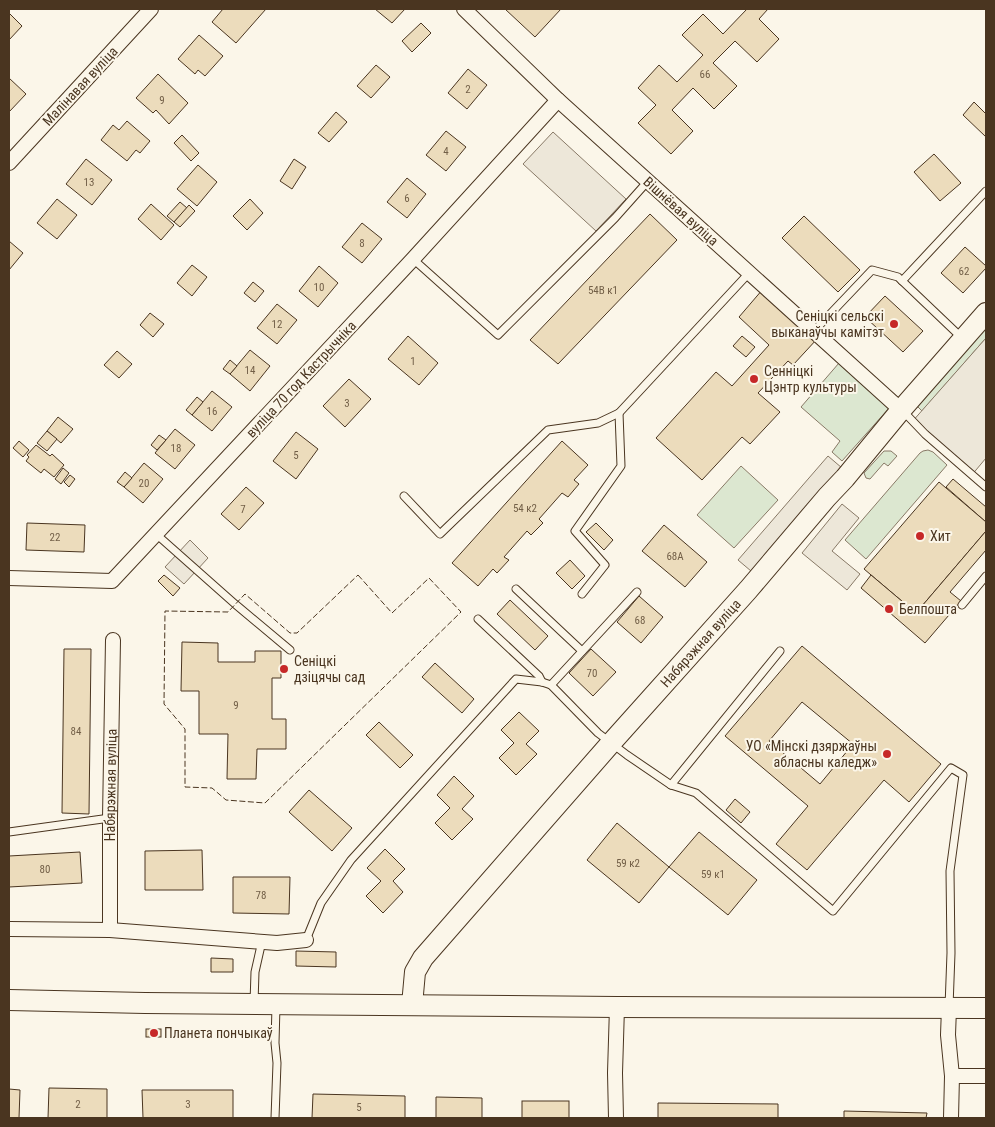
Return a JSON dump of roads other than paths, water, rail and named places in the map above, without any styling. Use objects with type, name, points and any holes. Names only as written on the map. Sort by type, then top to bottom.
[{"type":"street","name":"Малінавая вуліца","points":[[9,163],[151,9]]},
{"type":"street","name":"Вішнёвая вуліца","points":[[464,9],[558,100],[901,410]]},
{"type":"street","name":"вуліца 70 год Кастрычніка","points":[[9,578],[112,581],[413,259],[558,100]]},
{"type":"street","name":"Набярэжная вуліца","points":[[412,1005],[415,972],[431,948],[748,590],[986,313]]},
{"type":"street","name":"Набярэжная вуліца","points":[[110,930],[113,640]]},
{"type":"street","points":[[9,929],[110,930],[277,943],[306,940]]},
{"type":"street","points":[[9,1000],[617,1007],[986,1008]]},
{"type":"street","points":[[616,1118],[617,1007]]},
{"type":"street","points":[[949,1008],[948,1035],[952,1076],[951,1118]]},
{"type":"street","points":[[952,1076],[986,1076]]},
{"type":"lane","points":[[413,259],[498,335],[615,218],[648,181]]},
{"type":"lane","points":[[902,281],[986,191]]},
{"type":"lane","points":[[814,331],[872,270],[898,277],[964,339]]},
{"type":"lane","points":[[404,496],[440,534],[548,430],[598,423],[619,413],[749,272]]},
{"type":"lane","points":[[901,410],[986,488]]},
{"type":"lane","points":[[582,594],[605,565],[575,531],[621,466],[619,413]]},
{"type":"lane","points":[[156,534],[290,650]]},
{"type":"lane","points":[[962,605],[986,576]]},
{"type":"lane","points":[[516,589],[582,652]]},
{"type":"lane","points":[[551,686],[637,592]]},
{"type":"lane","points":[[478,618],[542,682]]},
{"type":"lane","points":[[671,785],[780,651]]},
{"type":"lane","points":[[306,940],[321,903],[351,860],[516,679],[542,682],[551,686],[598,733],[671,785],[696,793],[833,911],[951,768],[963,775],[950,872],[951,953],[949,1008]]},
{"type":"lane","points":[[9,832],[110,818]]},
{"type":"lane","points":[[254,1004],[255,972],[262,941]]},
{"type":"lane","points":[[275,1118],[277,1063],[275,1043],[276,1004]]},
{"type":"place","name":"Сеніцкі сельскі выканаўчы камітэт","points":[[894,324]]},
{"type":"place","name":"Сенніцкі Цэнтр культуры","points":[[754,379]]},
{"type":"place","name":"Хит","points":[[920,536]]},
{"type":"place","name":"Белпошта","points":[[889,609]]},
{"type":"place","name":"Сеніцкі дзіцячы сад","points":[[284,669]]},
{"type":"place","name":"УО «Мінскі дзяржаўны абласны каледж»","points":[[887,754]]},
{"type":"place","name":"Планета пончыкаў","points":[[154,1033]]}]
